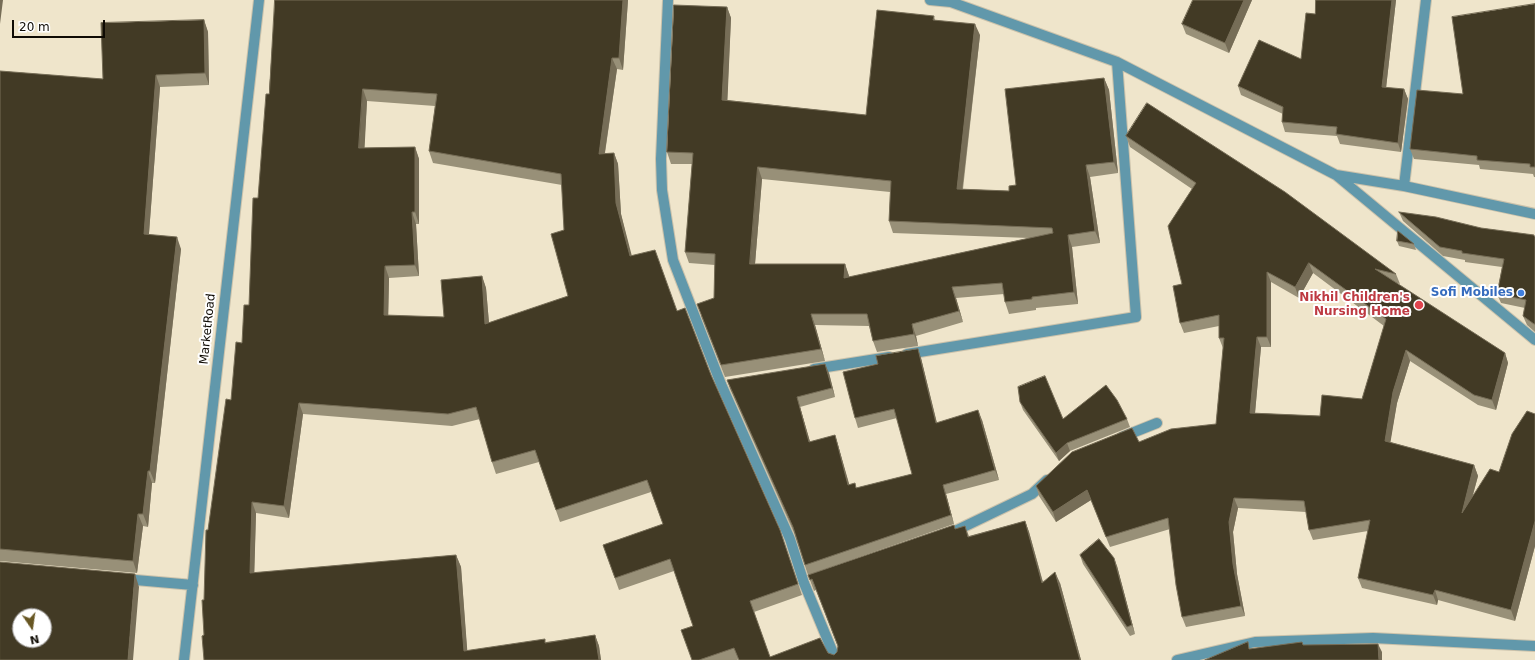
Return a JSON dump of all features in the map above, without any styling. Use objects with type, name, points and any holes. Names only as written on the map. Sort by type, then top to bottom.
[{"type":"street","name":"MarketRoad","points":[[184,660],[259,0]]},
{"type":"street","points":[[668,0],[660,159],[662,190],[673,260],[790,539],[836,660]]},
{"type":"street","points":[[930,0],[951,2],[1117,62],[1336,175],[1535,340]]},
{"type":"street","points":[[1404,186],[1426,0]]},
{"type":"street","points":[[807,370],[1136,317],[1117,62]]},
{"type":"street","points":[[1336,175],[1404,186],[1535,214]]},
{"type":"street","points":[[1114,440],[1157,423]]},
{"type":"street","points":[[942,535],[964,528],[1032,494],[1054,473]]},
{"type":"street","points":[[116,578],[193,585]]},
{"type":"street","points":[[1177,660],[1255,642],[1373,638],[1535,646]]},
{"type":"building","points":[[275,0],[623,0],[619,58],[612,58],[599,154],[614,153],[616,203],[630,256],[655,250],[677,311],[685,308],[711,375],[780,530],[798,584],[750,601],[770,657],[820,638],[828,653],[834,655],[837,652],[838,646],[812,579],[810,580],[808,575],[954,525],[955,529],[965,526],[968,537],[1025,521],[1042,583],[1055,572],[1080,660],[739,660],[734,648],[699,660],[692,660],[681,630],[693,626],[670,559],[615,578],[603,545],[663,524],[647,480],[556,510],[535,450],[492,462],[476,407],[448,414],[299,403],[284,506],[252,502],[250,573],[456,555],[464,651],[545,639],[545,643],[595,635],[599,660],[204,660],[202,600],[204,600],[206,530],[208,530],[226,399],[231,400],[236,342],[242,343],[244,305],[249,305],[253,198],[258,198],[266,94],[269,94]],"holes":[[[363,89],[437,94],[429,151],[561,174],[564,230],[551,234],[568,296],[485,324],[482,276],[441,280],[444,317],[384,315],[385,266],[415,265],[412,212],[415,212],[415,147],[359,148]]]},
{"type":"building","points":[[1193,0],[1244,0],[1225,43],[1182,24]]},
{"type":"building","points":[[1316,0],[1392,0],[1382,87],[1404,89],[1398,143],[1336,134],[1337,127],[1282,122],[1283,107],[1238,86],[1259,40],[1301,59],[1306,13],[1315,14]]},
{"type":"building","points":[[1535,4],[1535,167],[1530,167],[1530,164],[1477,160],[1477,156],[1410,149],[1417,90],[1463,94],[1452,17]]},
{"type":"building","points":[[674,5],[727,7],[722,100],[866,115],[877,10],[934,16],[933,20],[975,24],[957,189],[1009,191],[1009,186],[1016,185],[1005,89],[1104,78],[1114,162],[1086,165],[1095,231],[1068,235],[1074,292],[1005,302],[1002,283],[952,287],[959,311],[912,324],[914,334],[873,341],[867,314],[811,314],[821,349],[721,365],[697,304],[714,298],[715,254],[685,252],[693,153],[667,152]],"holes":[[[758,167],[891,181],[889,221],[1052,228],[1053,233],[844,278],[845,264],[750,264]]]},
{"type":"building","points":[[204,20],[205,73],[156,75],[144,234],[177,237],[150,471],[148,471],[143,514],[138,514],[133,561],[0,549],[0,71],[103,79],[101,23]]},
{"type":"building","points":[[1147,103],[1285,192],[1396,274],[1375,269],[1505,353],[1492,400],[1474,395],[1406,350],[1393,392],[1385,441],[1474,465],[1462,513],[1490,469],[1499,472],[1512,434],[1527,411],[1535,414],[1535,521],[1511,610],[1435,590],[1433,595],[1358,578],[1370,520],[1309,530],[1304,501],[1234,498],[1229,522],[1233,564],[1241,606],[1182,617],[1176,585],[1168,518],[1106,537],[1087,490],[1053,512],[1036,486],[1072,452],[1132,428],[1139,442],[1171,429],[1216,424],[1224,338],[1219,338],[1219,315],[1180,323],[1173,286],[1182,284],[1168,226],[1196,183],[1126,136]],"holes":[[[1309,263],[1386,319],[1362,399],[1322,395],[1320,416],[1250,413],[1257,337],[1267,337],[1267,272],[1295,287]]]},
{"type":"building","points":[[1399,212],[1436,217],[1481,228],[1534,235],[1535,324],[1523,316],[1526,300],[1497,294],[1504,259],[1462,253],[1462,251],[1440,247]]},
{"type":"building","points":[[1398,231],[1414,244],[1397,241]]},
{"type":"building","points":[[918,349],[936,423],[978,410],[995,470],[943,485],[951,515],[805,565],[793,527],[727,380],[825,364],[832,388],[797,397],[809,442],[835,435],[848,485],[855,483],[856,488],[912,474],[894,409],[855,418],[843,372],[878,364],[876,356]]},
{"type":"building","points":[[1045,376],[1063,419],[1106,385],[1117,400],[1127,419],[1067,443],[1056,453],[1020,402],[1018,387]]},
{"type":"building","points":[[1099,539],[1114,558],[1132,625],[1127,627],[1080,555]]},
{"type":"building","points":[[0,562],[135,574],[128,660],[0,660]]},
{"type":"building","points":[[1248,642],[1249,649],[1302,642],[1303,645],[1378,644],[1379,660],[1205,660]]},
{"type":"place","name":"Sofi Mobiles","points":[[1521,293]]},
{"type":"place","name":"Nikhil Children's Nursing Home","points":[[1419,305]]}]
